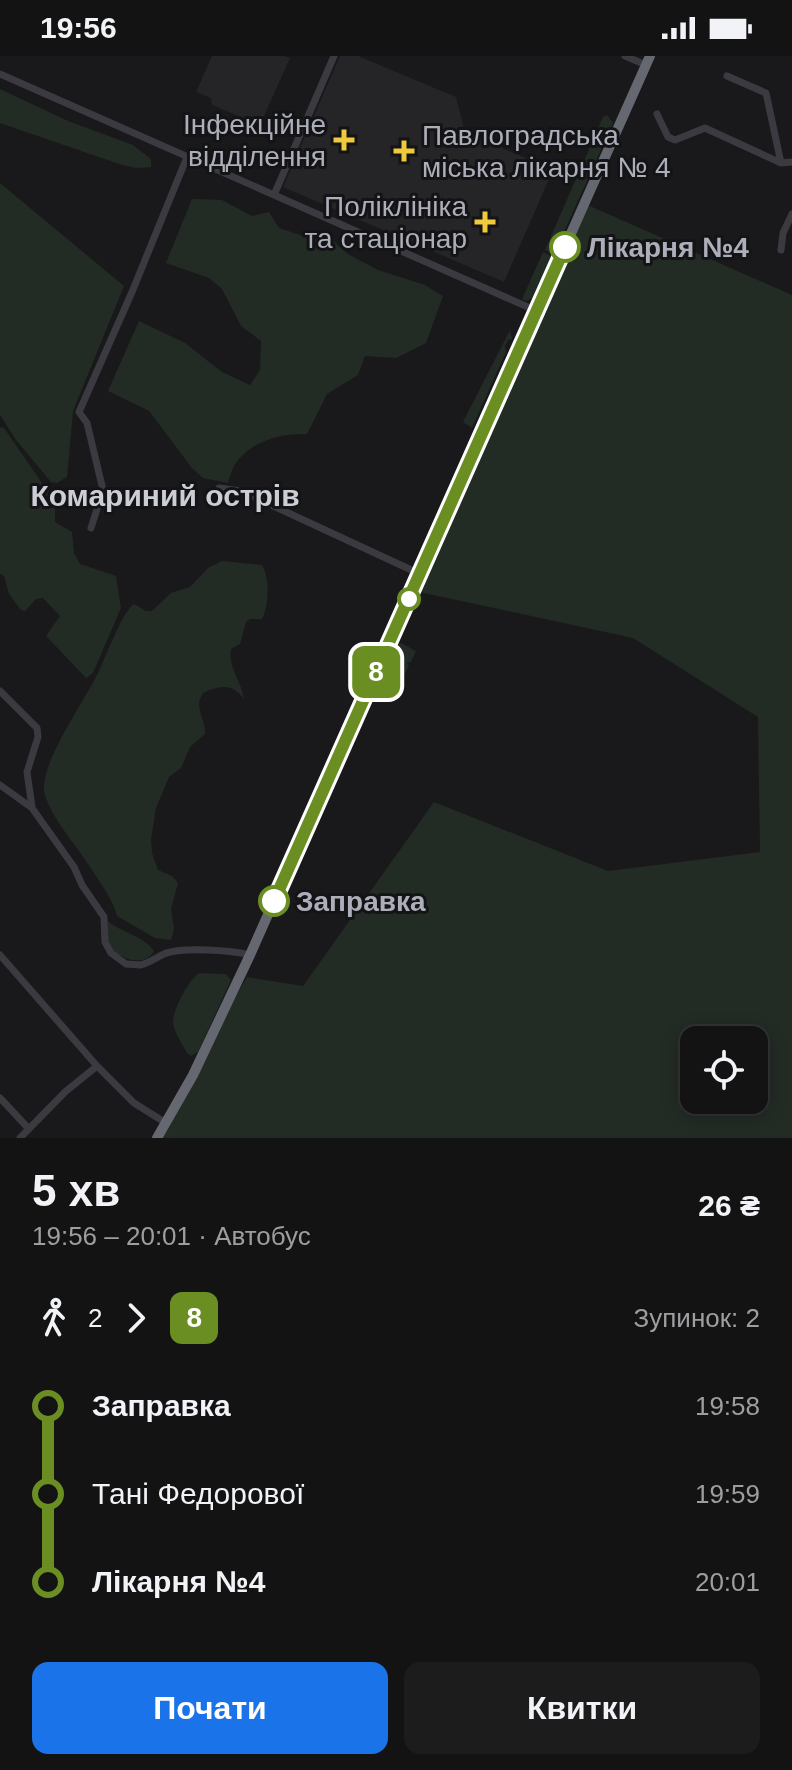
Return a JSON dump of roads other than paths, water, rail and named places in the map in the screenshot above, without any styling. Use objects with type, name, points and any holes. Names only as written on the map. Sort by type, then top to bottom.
[{"type":"highway","points":[[157,1138],[193,1075],[250,955],[648,61]]},
{"type":"street","points":[[274,195],[334,56]]},
{"type":"street","points":[[625,56],[648,61]]},
{"type":"street","points":[[0,74],[537,311]]},
{"type":"street","points":[[727,76],[766,93],[781,163]]},
{"type":"street","points":[[657,114],[668,137],[675,140],[705,128],[781,163],[792,162]]},
{"type":"street","points":[[91,528],[103,490],[87,423],[79,412],[187,157]]},
{"type":"street","points":[[781,250],[783,233],[792,214]]},
{"type":"street","points":[[219,488],[241,491],[420,574]]},
{"type":"street","points":[[0,691],[37,728],[38,737],[27,772],[32,808]]},
{"type":"street","points":[[0,785],[32,808],[74,867],[82,885],[99,908],[105,922],[105,942],[117,959],[140,965],[165,953],[179,951],[250,955]]},
{"type":"street","points":[[0,955],[97,1066],[134,1103],[166,1123]]},
{"type":"street","points":[[20,1138],[65,1092],[97,1066]]},
{"type":"street","points":[[0,1098],[29,1129]]},
{"type":"place","name":"Інфекційне відділення","points":[[344,140]]},
{"type":"place","name":"Павлоградська міська лікарня № 4","points":[[404,151]]},
{"type":"place","name":"Поліклініка та стаціонар","points":[[485,222]]},
{"type":"place","name":"Лікарня №4","points":[[565,247]]},
{"type":"place","name":"Заправка","points":[[274,901]]},
{"type":"district","name":"Комариний острів","points":[[165,495]]}]
